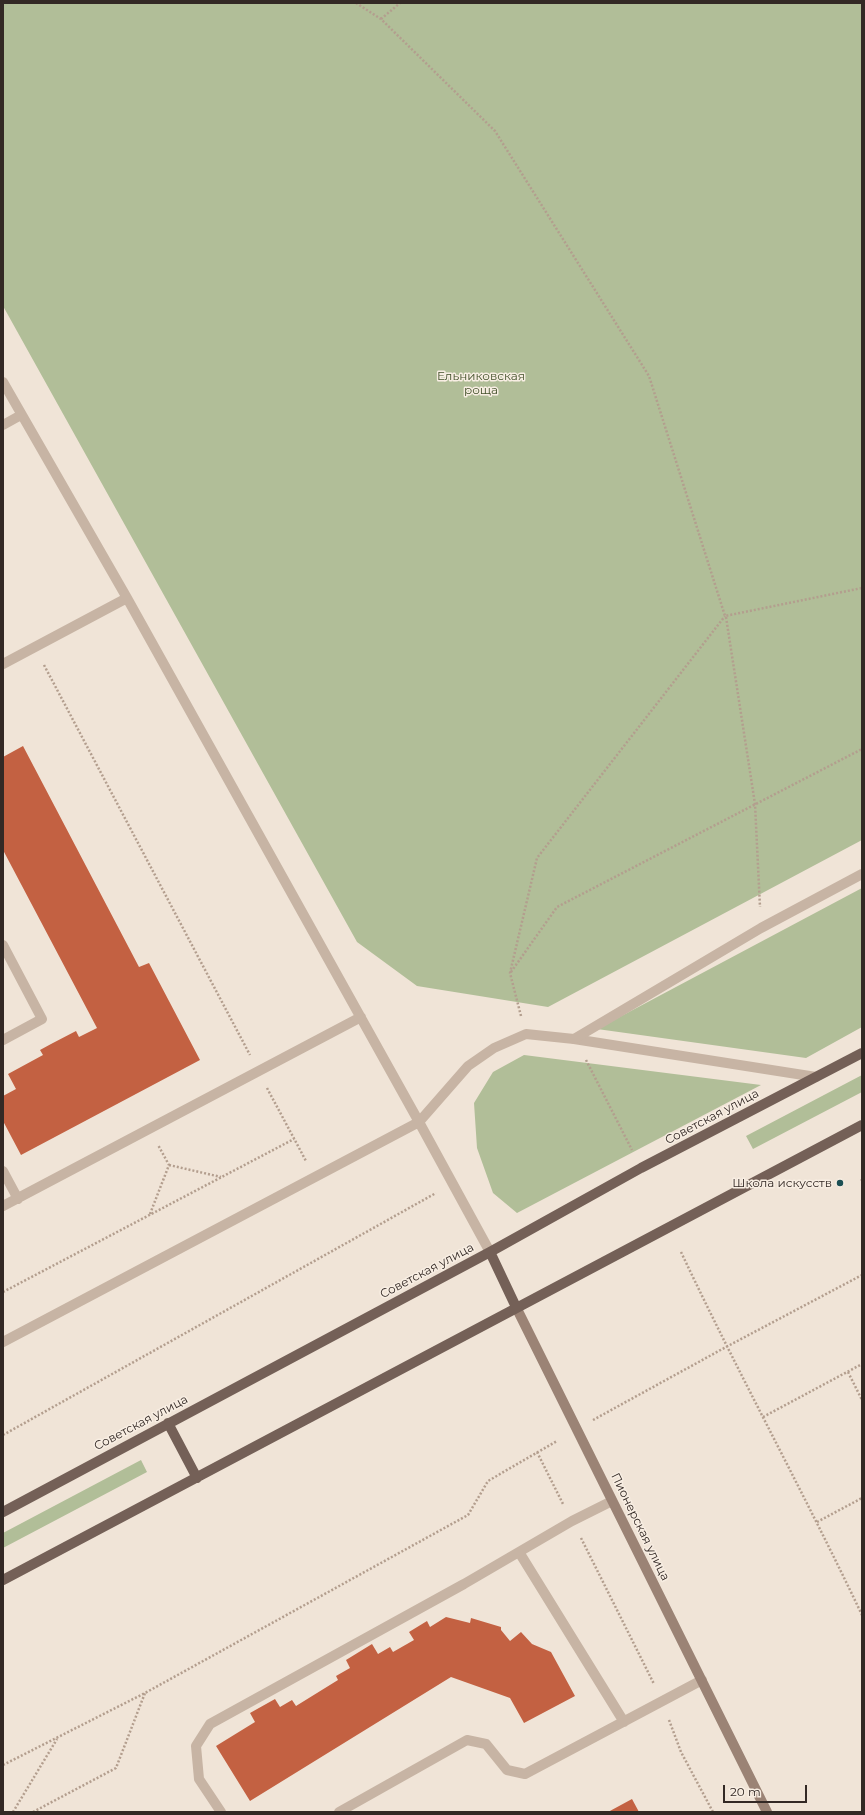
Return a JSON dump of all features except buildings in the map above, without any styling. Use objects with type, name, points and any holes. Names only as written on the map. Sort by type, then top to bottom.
[{"type":"main road","name":"Советская улица","points":[[3,1512],[490,1252],[641,1168],[862,1053]]},
{"type":"main road","points":[[3,1580],[516,1307],[862,1126]]},
{"type":"main road","name":"Пионерская улица","points":[[490,1252],[767,1812]]},
{"type":"main road","points":[[168,1423],[197,1478]]},
{"type":"street","points":[[3,382],[127,598],[454,1184],[490,1252]]},
{"type":"street","points":[[3,425],[21,415]]},
{"type":"street","points":[[3,664],[127,598]]},
{"type":"street","points":[[574,1039],[761,928],[862,874]]},
{"type":"street","points":[[3,945],[42,1019],[3,1040]]},
{"type":"street","points":[[3,1206],[361,1017]]},
{"type":"street","points":[[3,1342],[419,1122],[468,1066],[494,1048],[526,1034],[574,1039],[816,1077]]},
{"type":"street","points":[[3,1171],[18,1199]]},
{"type":"street","points":[[221,1812],[199,1779],[196,1746],[210,1724],[464,1584],[572,1521],[612,1501]]},
{"type":"street","points":[[519,1552],[624,1722]]},
{"type":"street","points":[[339,1812],[467,1740],[486,1744],[507,1770],[526,1774],[702,1680]]},
{"type":"path","points":[[356,3],[381,19],[495,131],[649,376],[726,616],[755,804],[761,928]]},
{"type":"path","points":[[381,19],[400,3]]},
{"type":"path","points":[[526,1034],[510,974],[537,858],[726,616],[862,588]]},
{"type":"path","points":[[35,647],[314,1177]]},
{"type":"path","points":[[510,974],[557,907],[862,749]]},
{"type":"path","points":[[574,1039],[633,1152]]},
{"type":"path","points":[[3,1292],[294,1139]]},
{"type":"path","points":[[150,1214],[169,1165],[221,1177]]},
{"type":"path","points":[[3,1435],[454,1184]]},
{"type":"path","points":[[681,1252],[726,1347],[817,1522],[862,1615]]},
{"type":"path","points":[[592,1421],[726,1347],[862,1275]]},
{"type":"path","points":[[763,1417],[862,1364]]},
{"type":"path","points":[[848,1372],[862,1400]]},
{"type":"path","points":[[3,1765],[145,1693],[468,1515],[488,1480],[557,1441]]},
{"type":"path","points":[[537,1452],[662,1701],[682,1752],[713,1812]]},
{"type":"path","points":[[817,1522],[862,1498]]},
{"type":"path","points":[[33,1812],[116,1768],[145,1693]]},
{"type":"path","points":[[13,1812],[57,1737]]},
{"type":"green space","name":"Ельниковская роща","points":[[3,3],[862,3],[862,840],[548,1007],[417,986],[357,942],[3,306]]},
{"type":"green space","points":[[862,888],[862,1027],[806,1058],[597,1029]]},
{"type":"green space","points":[[524,1055],[761,1085],[517,1213],[493,1193],[477,1148],[474,1103],[493,1072]]},
{"type":"green space","points":[[862,1075],[862,1092],[753,1149],[746,1136]]},
{"type":"green space","points":[[141,1460],[147,1472],[3,1548],[3,1533]]},
{"type":"place","name":"Школа искусств","points":[[840,1183]]}]
